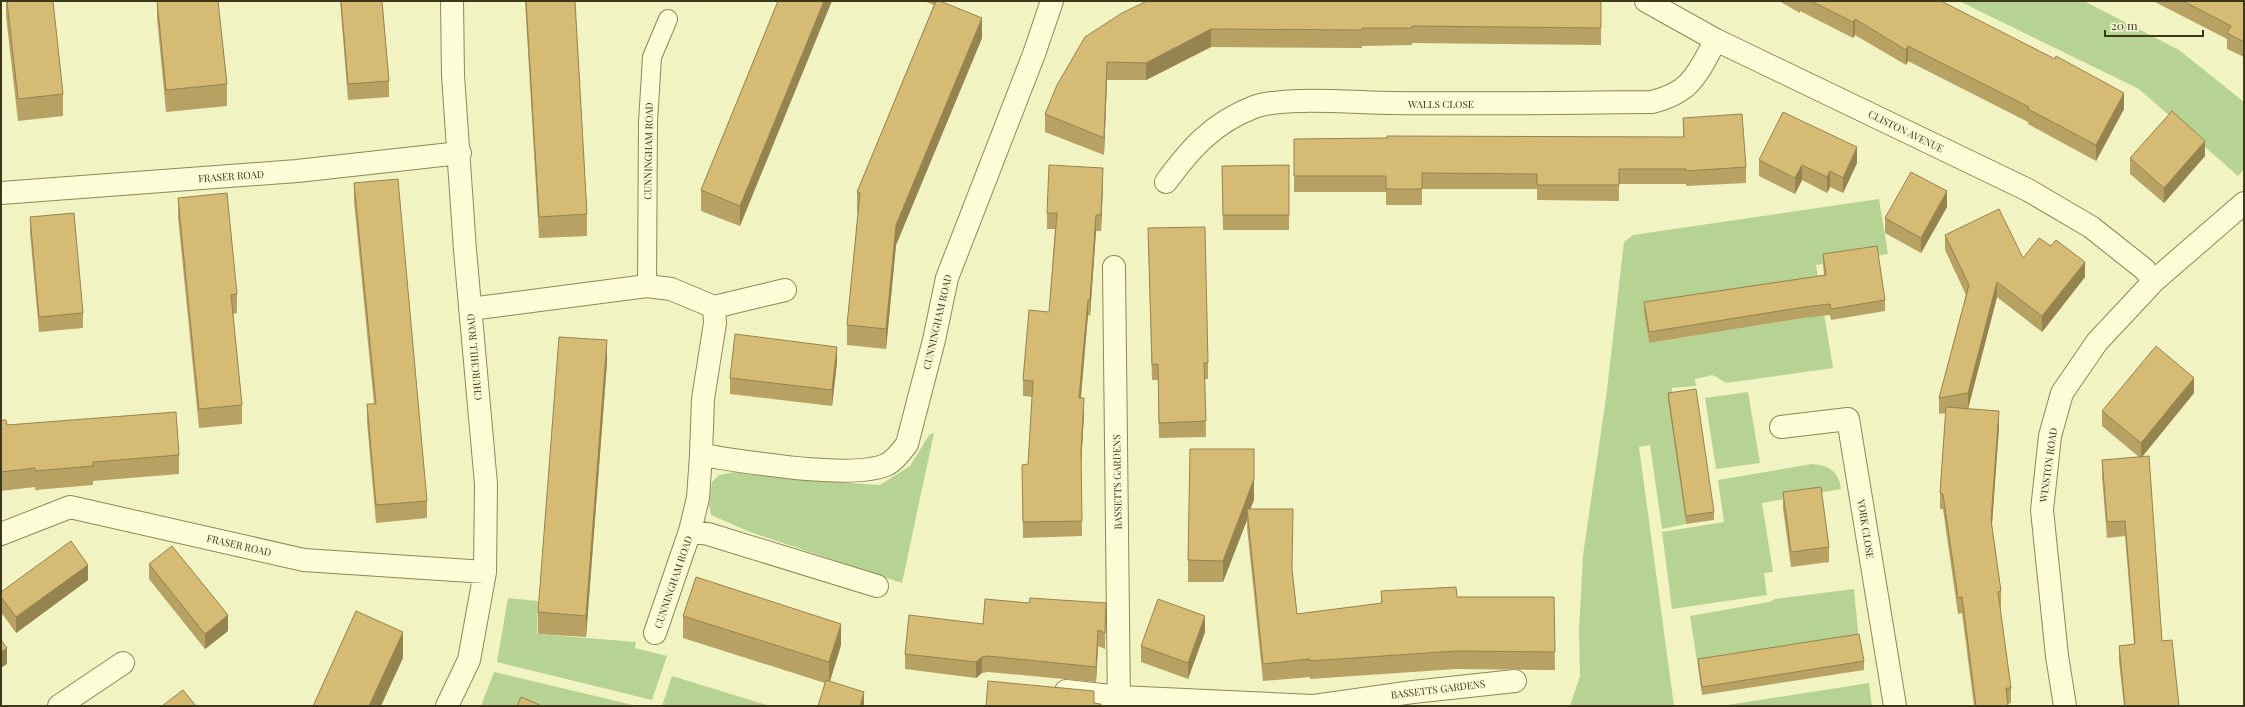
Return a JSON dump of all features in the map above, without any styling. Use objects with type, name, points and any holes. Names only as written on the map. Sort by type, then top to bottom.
[{"type":"street","name":"CHURCHILL ROAD","points":[[447,706],[469,660],[485,572],[486,484],[470,310],[460,154],[453,75],[452,1]]},
{"type":"street","name":"CUNNINGHAM ROAD","points":[[702,456],[842,472],[867,470],[887,464],[898,456],[907,444],[934,340],[947,278],[1034,54],[1052,1]]},
{"type":"street","name":"CLISTON AVENUE","points":[[1646,1],[1716,40],[2028,190],[2091,227],[2144,269],[2154,280]]},
{"type":"street","name":"WALLS CLOSE","points":[[1166,182],[1188,152],[1224,121],[1256,107],[1290,102],[1439,104],[1652,102],[1671,98],[1685,89],[1696,77],[1716,40]]},
{"type":"street","name":"FRASER ROAD","points":[[1,193],[298,171],[460,154]]},
{"type":"street","name":"WINSTON ROAD","points":[[2065,706],[2057,656],[2042,510],[2050,436],[2062,393],[2097,342],[2154,280],[2244,203]]},
{"type":"street","name":"BASSETTS GARDENS","points":[[1114,267],[1119,701]]},
{"type":"street","points":[[470,310],[647,286],[670,289],[714,307],[785,290]]},
{"type":"street","name":"CUNNINGHAM ROAD","points":[[655,633],[690,531],[698,498],[702,456],[703,399],[715,323],[714,307]]},
{"type":"street","name":"YORK CLOSE","points":[[1782,427],[1848,419],[1895,706]]},
{"type":"street","name":"FRASER ROAD","points":[[1,534],[70,507],[304,560],[485,572]]},
{"type":"street","name":"CUNNINGHAM ROAD","points":[[690,531],[708,534],[876,586]]},
{"type":"street","points":[[58,706],[123,663]]},
{"type":"street","name":"BASSETTS GARDENS","points":[[1050,690],[1119,701],[1313,706],[1413,692],[1515,681]]},
{"type":"lane","name":"CUNNINGHAM ROAD","points":[[647,286],[648,122],[652,57],[668,19]]},
{"type":"green space","points":[[1959,1],[2084,1],[2179,50],[2244,102],[2244,169],[2238,176],[2139,89]]},
{"type":"green space","points":[[1879,199],[1888,254],[1816,265],[1833,368],[1726,383],[1713,375],[1695,379],[1696,386],[1672,388],[1673,400],[1668,401],[1686,524],[1662,529],[1650,445],[1639,447],[1674,706],[1570,706],[1580,676],[1579,629],[1583,555],[1606,398],[1624,242],[1633,235]],"holes":[[[1644,314],[1810,317],[1649,343]]]},
{"type":"green space","points":[[1748,392],[1760,463],[1716,469],[1705,398]]},
{"type":"green space","points":[[934,433],[902,583],[750,532],[711,515],[709,505],[712,482],[719,475],[735,472],[789,479],[880,485],[910,466],[929,435]]},
{"type":"green space","points":[[1812,464],[1823,466],[1832,470],[1838,478],[1841,489],[1762,503],[1773,572],[1764,573],[1767,595],[1672,609],[1662,532],[1724,522],[1718,480]]},
{"type":"green space","points":[[1854,589],[1859,642],[1698,667],[1690,616],[1769,602],[1775,599]]},
{"type":"green space","points":[[508,598],[538,601],[537,634],[636,642],[635,648],[667,656],[652,700],[497,662]]},
{"type":"green space","points":[[494,672],[637,706],[481,706]]},
{"type":"green space","points":[[672,676],[770,706],[662,706]]},
{"type":"green space","points":[[1869,683],[1872,706],[1721,706]]},
{"type":"building","points":[[7,1],[53,1],[63,94],[18,99]]},
{"type":"building","points":[[157,1],[218,1],[227,84],[166,90]]},
{"type":"building","points":[[341,1],[382,1],[389,81],[348,84]]},
{"type":"building","points":[[526,1],[575,1],[587,214],[539,217]]},
{"type":"building","points":[[778,1],[824,1],[740,206],[701,190]]},
{"type":"building","points":[[936,1],[940,1],[982,18],[896,225],[886,329],[847,325],[860,193],[857,192]]},
{"type":"building","points":[[1147,1],[1601,1],[1601,28],[1412,26],[1412,28],[1362,28],[1362,30],[1211,29],[1146,63],[1107,62],[1104,138],[1045,114],[1057,85],[1085,37],[1122,13]]},
{"type":"building","points":[[1811,1],[1941,1],[2055,59],[2056,56],[2124,93],[2096,145],[2028,109],[2029,107],[1908,46],[1906,50],[1855,19],[1853,22]]},
{"type":"building","points":[[2183,1],[2244,1],[2244,42],[2227,33],[2231,26]]},
{"type":"building","points":[[2172,111],[2205,141],[2164,188],[2130,158]]},
{"type":"building","points":[[1783,112],[1857,147],[1843,178],[1830,171],[1827,177],[1802,165],[1795,178],[1759,160]]},
{"type":"building","points":[[1742,114],[1746,167],[1686,171],[1686,169],[1619,169],[1619,185],[1537,185],[1537,174],[1422,173],[1422,189],[1386,189],[1386,176],[1294,176],[1294,139],[1387,138],[1387,136],[1684,137],[1683,118]]},
{"type":"building","points":[[1049,165],[1103,168],[1101,215],[1096,215],[1090,300],[1088,300],[1079,398],[1084,398],[1081,452],[1082,521],[1023,522],[1022,465],[1028,464],[1033,381],[1023,380],[1029,310],[1049,312],[1057,213],[1047,213]]},
{"type":"building","points":[[1289,165],[1289,215],[1223,215],[1222,166]]},
{"type":"building","points":[[1911,172],[1947,191],[1921,238],[1885,218]]},
{"type":"building","points":[[398,179],[427,501],[376,505],[367,404],[376,404],[354,183]]},
{"type":"building","points":[[227,193],[237,294],[231,295],[242,405],[199,409],[178,198]]},
{"type":"building","points":[[1999,209],[2023,258],[2039,238],[2051,246],[2056,240],[2085,262],[2042,316],[1997,282],[1968,393],[1939,398],[1969,285],[1945,235]]},
{"type":"building","points":[[74,213],[83,313],[39,317],[30,217]]},
{"type":"building","points":[[1205,227],[1208,363],[1204,363],[1206,421],[1159,423],[1158,364],[1152,365],[1148,228]]},
{"type":"building","points":[[1877,246],[1885,300],[1831,309],[1830,304],[1804,307],[1649,332],[1644,302],[1826,275],[1823,254]]},
{"type":"building","points":[[735,334],[837,347],[832,390],[730,378]]},
{"type":"building","points":[[559,337],[607,340],[586,616],[538,612]]},
{"type":"building","points":[[2156,346],[2194,378],[2141,443],[2102,411]]},
{"type":"building","points":[[1696,389],[1714,512],[1686,516],[1668,393]]},
{"type":"building","points":[[1946,407],[1999,411],[1991,520],[2001,591],[1998,592],[2011,688],[2006,688],[2008,706],[1976,706],[1962,597],[1958,598],[1943,494],[1940,493]]},
{"type":"building","points":[[176,412],[179,455],[93,462],[93,466],[35,471],[35,468],[1,472],[1,420],[6,420],[7,425]]},
{"type":"building","points":[[1190,449],[1254,449],[1254,479],[1223,561],[1188,560]]},
{"type":"building","points":[[2149,456],[2162,641],[2172,640],[2179,706],[2125,706],[2119,646],[2135,644],[2125,521],[2107,522],[2102,460]]},
{"type":"building","points":[[1821,487],[1829,547],[1791,552],[1783,492]]},
{"type":"building","points":[[1247,509],[1293,509],[1292,569],[1297,614],[1382,603],[1381,591],[1456,587],[1457,597],[1554,597],[1555,652],[1456,651],[1310,661],[1310,659],[1263,664]]},
{"type":"building","points":[[71,541],[88,565],[16,617],[1,597],[1,592]]},
{"type":"building","points":[[172,546],[228,615],[205,634],[149,564]]},
{"type":"building","points":[[696,577],[841,624],[829,662],[683,616]]},
{"type":"building","points":[[1030,598],[1106,603],[1105,633],[1098,630],[1096,667],[988,656],[982,657],[976,662],[905,654],[909,615],[983,624],[985,599],[1029,603]]},
{"type":"building","points":[[1158,599],[1205,616],[1188,663],[1141,646]]},
{"type":"building","points":[[356,611],[403,632],[369,706],[313,706]]},
{"type":"building","points":[[1859,634],[1864,661],[1702,687],[1698,659]]},
{"type":"building","points":[[1,640],[7,648],[1,652]]},
{"type":"building","points":[[826,680],[864,692],[860,706],[818,706]]},
{"type":"building","points":[[988,681],[1094,691],[1094,703],[1101,704],[1101,706],[986,706]]},
{"type":"building","points":[[183,690],[196,706],[162,706]]},
{"type":"building","points":[[521,697],[542,706],[517,706]]}]
